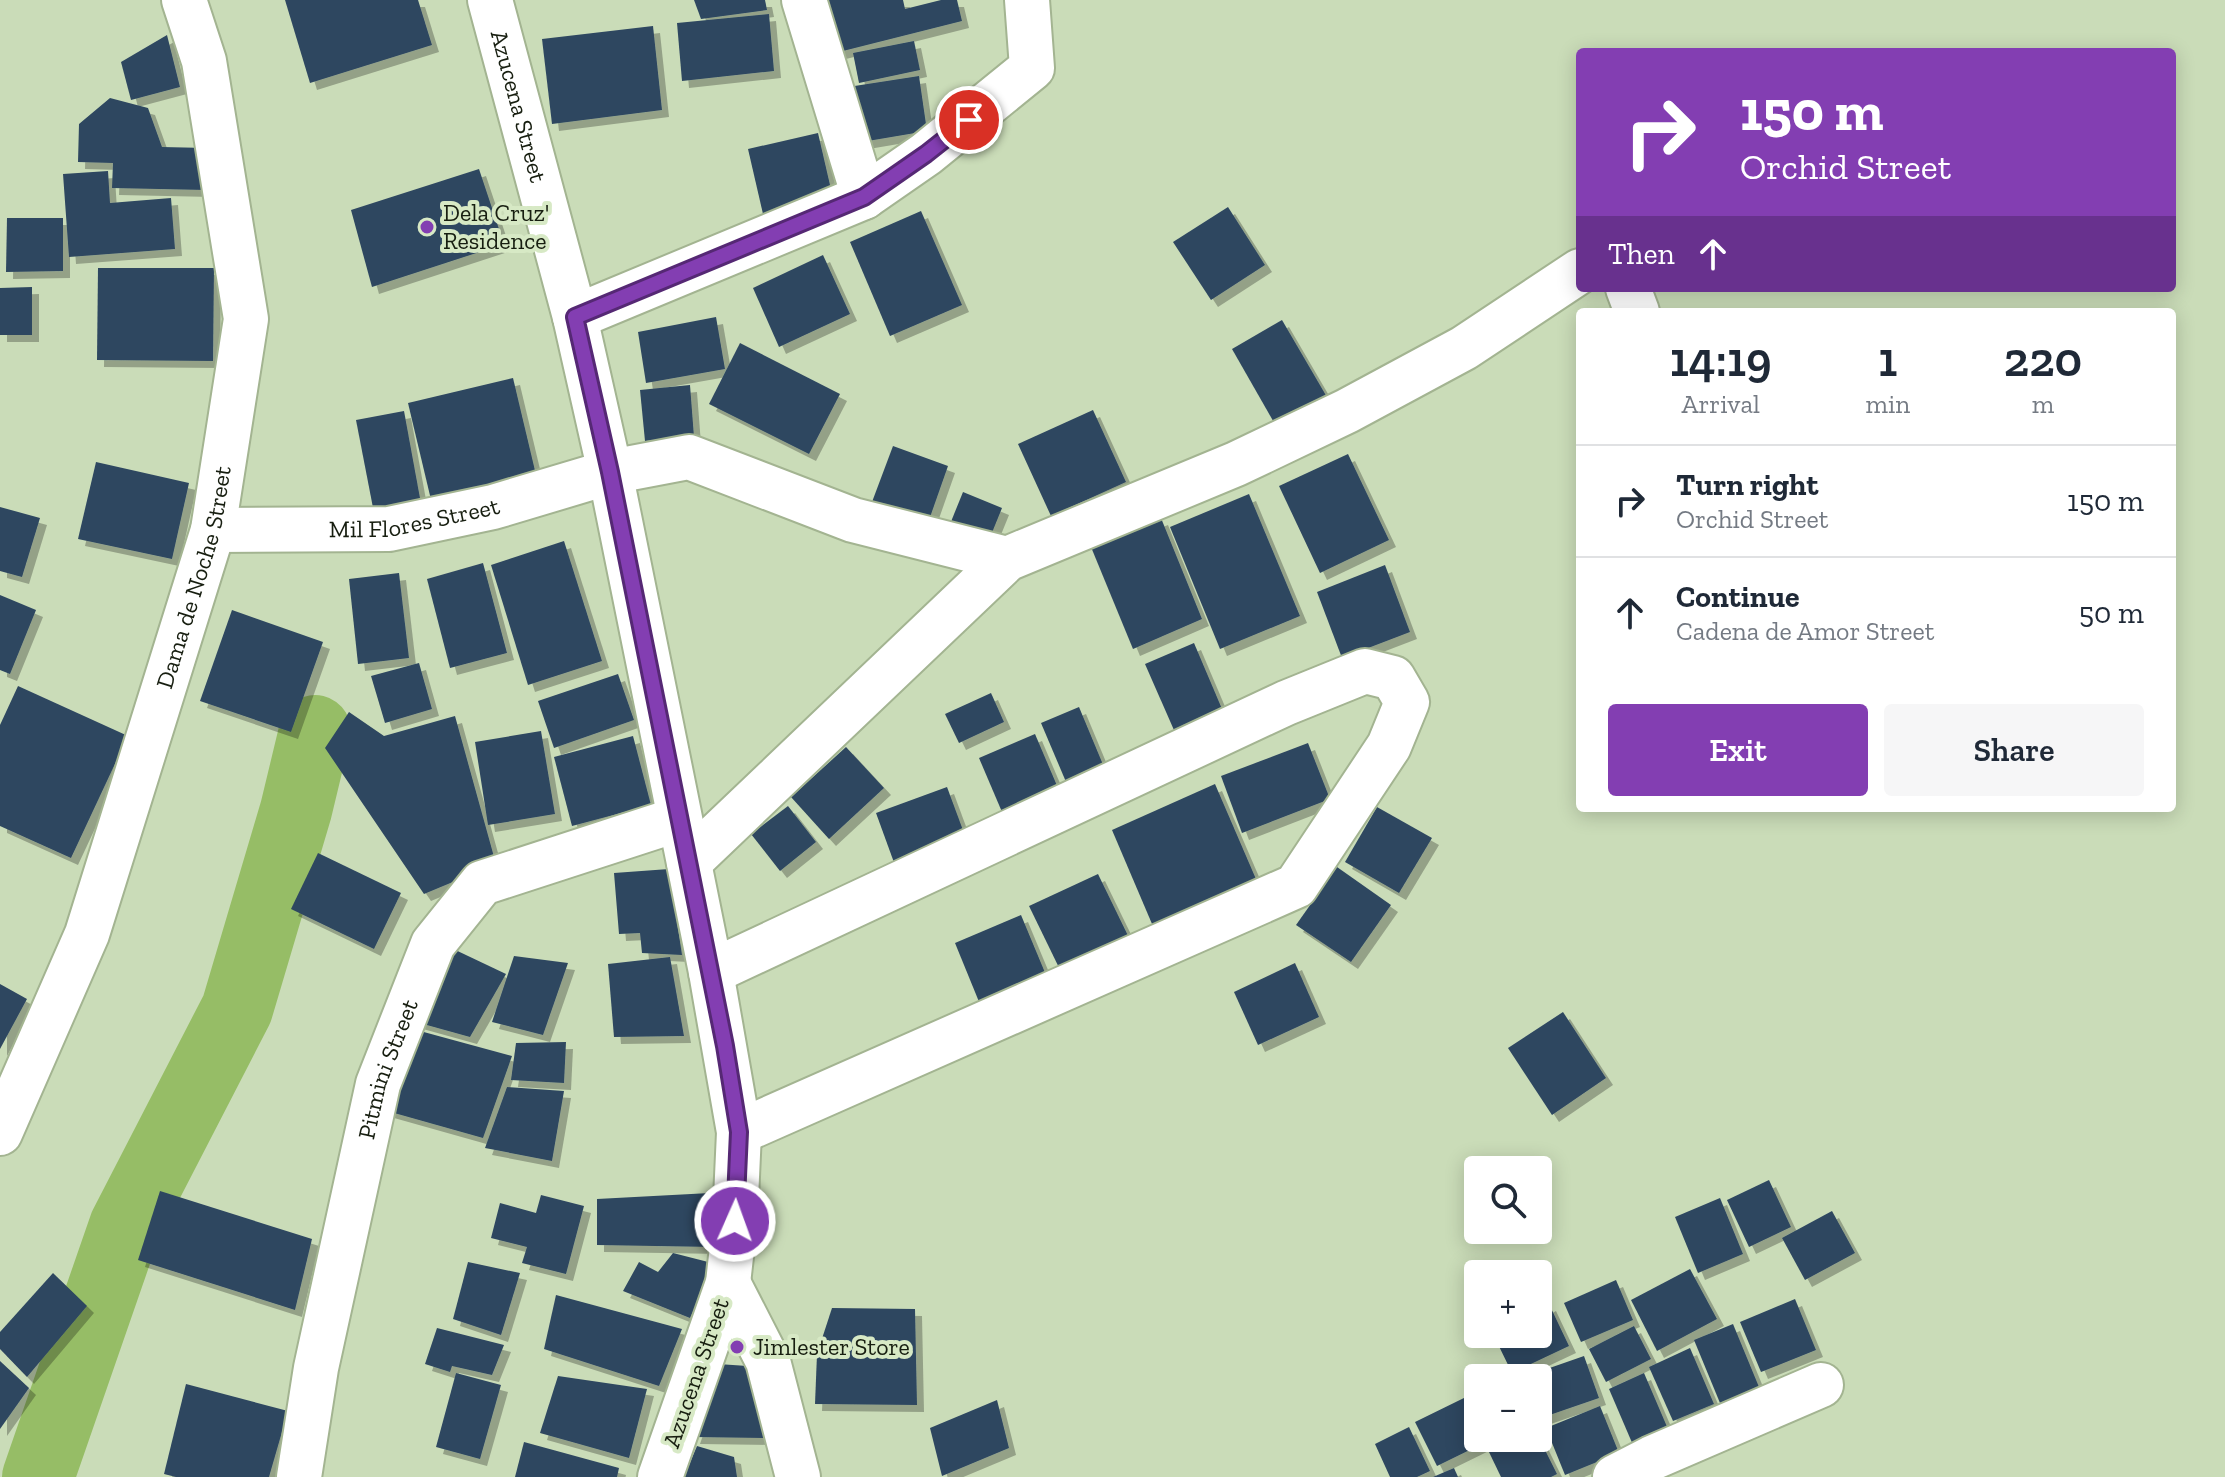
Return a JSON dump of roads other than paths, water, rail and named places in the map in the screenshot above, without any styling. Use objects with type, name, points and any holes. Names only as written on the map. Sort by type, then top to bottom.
[{"type":"street","name":"Dama de Noche Street","points":[[0,1133],[87,934],[213,530],[246,319],[204,61],[184,0]]},
{"type":"street","name":"Azucena Street","points":[[490,0],[575,317],[610,472],[711,972],[739,1132],[735,1221],[728,1283],[660,1477]]},
{"type":"street","points":[[804,0],[864,197]]},
{"type":"street","points":[[575,317],[864,197],[926,154],[1032,68],[1027,0]]},
{"type":"street","points":[[689,862],[1007,559],[1236,464],[1347,411],[1464,348],[1576,274]]},
{"type":"street","name":"Mil Flores Street","points":[[213,530],[389,529],[493,507],[610,472],[689,457],[853,520],[1007,559]]},
{"type":"street","points":[[711,972],[1286,703],[1365,671],[1393,678],[1407,702],[1389,746],[1296,886],[739,1132]]},
{"type":"street","name":"Pitmini Street","points":[[299,1477],[316,1368],[378,1084],[433,944],[482,883],[679,819]]},
{"type":"street","points":[[728,1283],[768,1361],[798,1477]]},
{"type":"street","points":[[1615,1477],[1821,1385]]},
{"type":"waterway","points":[[38,1477],[125,1226],[237,1009],[296,810],[315,731]]},
{"type":"place","name":"Dela Cruz' Residence","points":[[427,227]]},
{"type":"place","name":"Jimlester Store","points":[[737,1347]]}]
